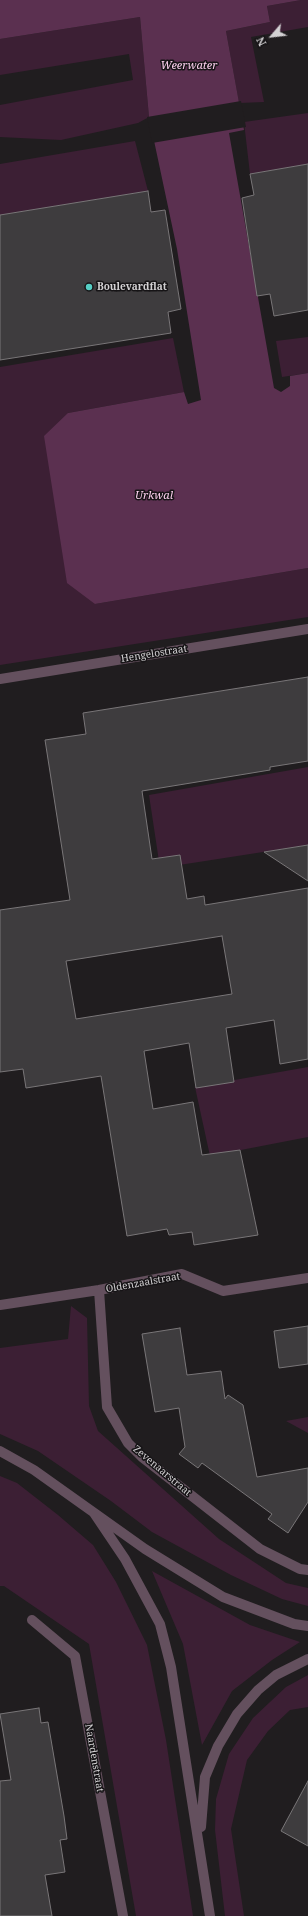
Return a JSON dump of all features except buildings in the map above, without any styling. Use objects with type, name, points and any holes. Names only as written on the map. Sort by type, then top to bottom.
[{"type":"street","name":"Hengelostraat","points":[[0,679],[308,629]]},
{"type":"street","name":"Oldenzaalstraat","points":[[0,1305],[99,1290],[182,1274],[223,1291],[308,1278]]},
{"type":"street","name":"Zevenaarstraat","points":[[99,1290],[107,1408],[128,1443],[142,1457],[260,1549],[300,1569],[308,1570]]},
{"type":"street","points":[[0,1451],[34,1470],[145,1549],[223,1597],[294,1624],[308,1626]]},
{"type":"street","points":[[94,1513],[125,1559],[160,1624],[172,1667],[210,1916]]},
{"type":"street","name":"Naardenstraat","points":[[32,1620],[75,1656],[123,1916]]},
{"type":"street","points":[[200,1847],[206,1777],[218,1746],[237,1714],[258,1690],[276,1675],[308,1659]]},
{"type":"shaded area","points":[[308,0],[308,27],[251,37],[264,102],[239,103],[226,31],[270,22],[267,6]]},
{"type":"shaded area","points":[[140,17],[149,117],[138,123],[61,140],[0,137],[0,105],[133,80],[129,54],[0,75],[0,39]]},
{"type":"shaded area","points":[[308,113],[308,164],[250,174],[244,122]]},
{"type":"shaded area","points":[[135,141],[148,191],[0,215],[0,164]]},
{"type":"shaded area","points":[[308,337],[308,373],[282,377],[276,341]]},
{"type":"shaded area","points":[[173,338],[184,392],[68,413],[95,604],[308,568],[308,617],[0,665],[0,367]]},
{"type":"shaded area","points":[[308,767],[308,845],[160,868],[149,795]]},
{"type":"shaded area","points":[[308,1067],[308,1137],[210,1156],[195,1087]]},
{"type":"shaded area","points":[[71,1306],[87,1318],[89,1406],[98,1431],[219,1539],[286,1583],[308,1588],[308,1606],[282,1599],[231,1575],[152,1532],[111,1501],[38,1451],[0,1434],[0,1348],[68,1339]]},
{"type":"shaded area","points":[[308,1417],[308,1433],[286,1421]]},
{"type":"shaded area","points":[[0,1476],[17,1483],[93,1545],[116,1582],[147,1645],[166,1740],[193,1916],[136,1916],[89,1644],[4,1586],[0,1586]]},
{"type":"shaded area","points":[[152,1571],[250,1625],[300,1642],[272,1660],[232,1691],[202,1745],[183,1644]]},
{"type":"shaded area","points":[[308,1675],[308,1707],[290,1710],[268,1731],[247,1760],[231,1829],[244,1916],[225,1916],[215,1830],[216,1799],[229,1754],[253,1718],[286,1687]]},
{"type":"water","name":"Urkwal","points":[[0,0],[301,0],[267,6],[270,22],[226,31],[244,130],[229,133],[274,388],[281,392],[290,386],[290,376],[308,373],[308,568],[95,604],[67,583],[44,436],[68,413],[184,392],[188,404],[201,400],[177,249],[149,117],[140,17],[0,39]]},
{"type":"pier","points":[[241,101],[246,127],[152,143],[147,117]]},
{"type":"place","name":"Boulevardflat","points":[[89,287]]},
{"type":"water label","name":"Weerwater","points":[[189,66]]}]
